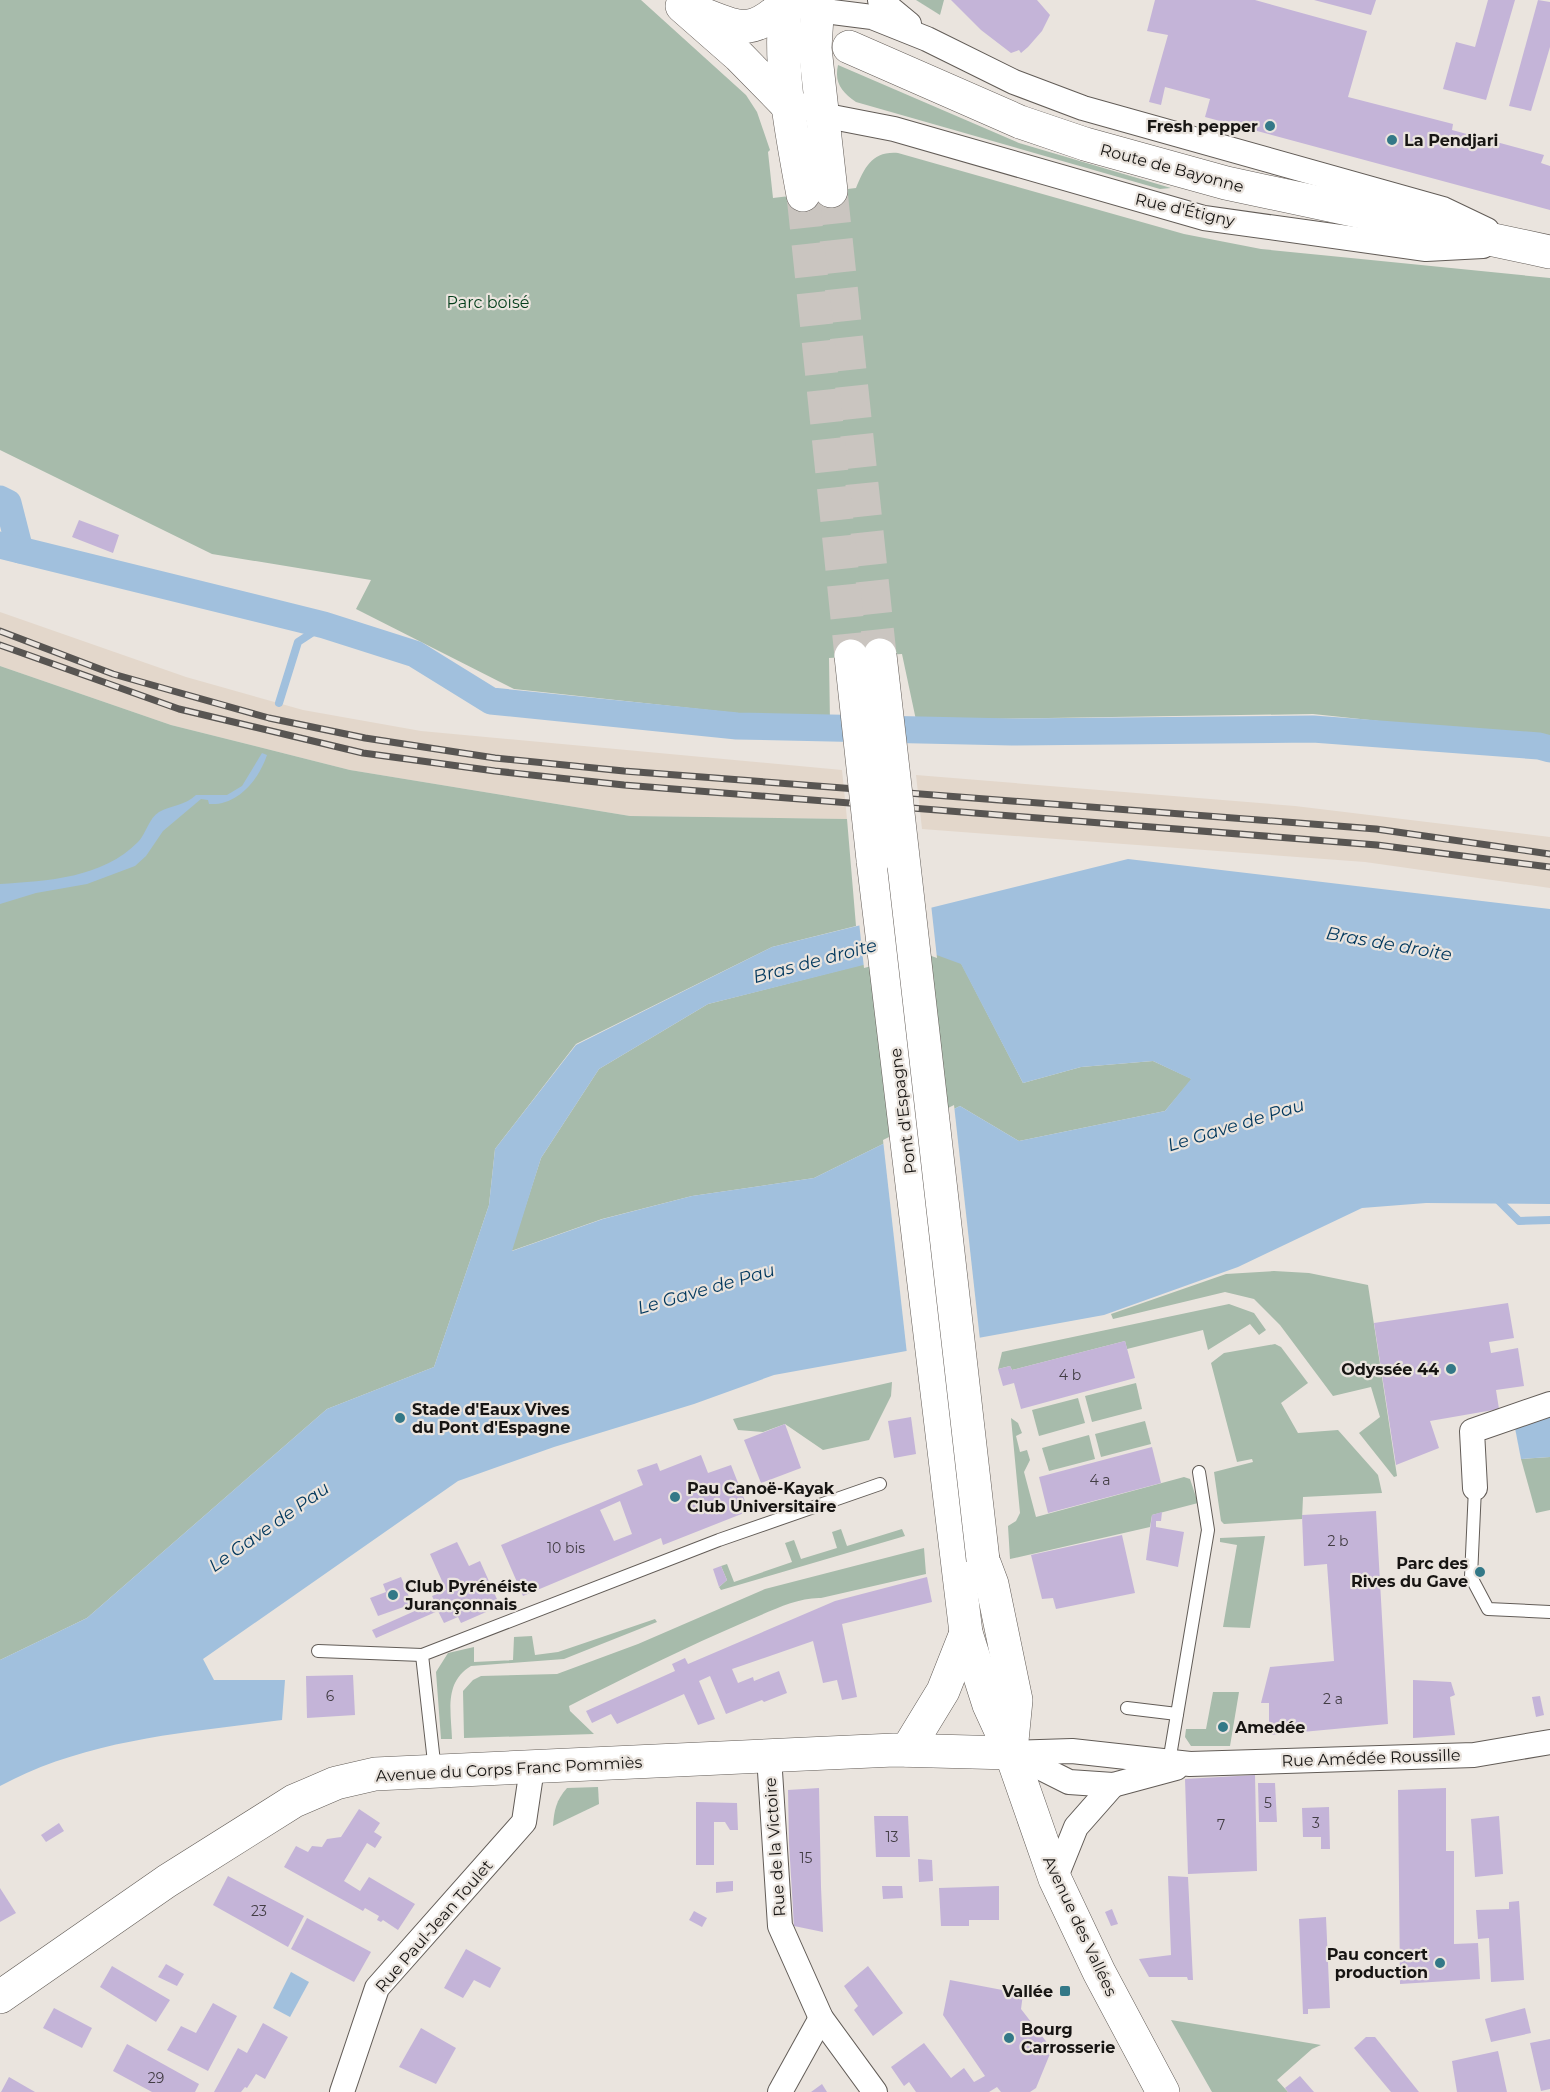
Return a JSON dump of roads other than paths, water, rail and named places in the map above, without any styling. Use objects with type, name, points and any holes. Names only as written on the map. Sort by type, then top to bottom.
[{"type":"main road","points":[[679,3],[735,27],[746,28],[802,3]]},
{"type":"main road","points":[[679,3],[739,56],[786,104],[822,115]]},
{"type":"main road","points":[[802,3],[783,39],[786,104],[820,183]]},
{"type":"main road","points":[[802,3],[815,48],[822,115],[820,183]]},
{"type":"main road","name":"Route de Bayonne","points":[[849,47],[1020,122],[1085,144],[1226,183],[1509,244]]},
{"type":"main road","name":"Rue d'Étigny","points":[[1509,244],[1550,252]]},
{"type":"main road","name":"Pont d'Espagne","points":[[866,656],[971,1563]]},
{"type":"main road","name":"Avenue des Vallées","points":[[971,1563],[966,1633],[989,1705],[1011,1753],[1055,1880],[1099,1972],[1163,2092]]},
{"type":"main road","name":"Avenue des Vallées","points":[[971,1563],[992,1584],[1016,1700],[1011,1753]]},
{"type":"main road","points":[[908,1750],[943,1691],[966,1633]]},
{"type":"main road","name":"Avenue du Corps Franc Pommiès","points":[[0,1997],[14,1981],[167,1881],[294,1801],[336,1783],[375,1774],[769,1756],[908,1750],[1011,1753]]},
{"type":"street","name":"Rue d'Étigny","points":[[880,0],[927,39]]},
{"type":"street","name":"Rue d'Étigny","points":[[802,3],[872,17],[927,39],[1044,94],[1194,140],[1443,209],[1473,221],[1509,244]]},
{"type":"street","name":"Rue d'Étigny","points":[[822,115],[870,124],[1204,218],[1426,249],[1509,244]]},
{"type":"street","points":[[820,183],[842,137],[870,124]]},
{"type":"street","points":[[1474,1488],[1472,1431],[1550,1404]]},
{"type":"street","name":"Rue Amédée Roussille","points":[[1011,1753],[1072,1751],[1180,1763],[1474,1755],[1550,1742]]},
{"type":"street","name":"Rue Amédée Roussille","points":[[1011,1753],[1069,1782],[1113,1785],[1180,1763]]},
{"type":"street","name":"Rue de la Victoire","points":[[769,1756],[780,1926],[821,2018],[875,2092]]},
{"type":"street","name":"Rue Paul-Jean Toulet","points":[[342,2092],[377,1988],[524,1822],[532,1768]]},
{"type":"street","points":[[1055,1880],[1076,1827],[1113,1785]]},
{"type":"street","points":[[780,2092],[821,2018]]},
{"type":"lane","points":[[1180,1763],[1177,1714],[1208,1530],[1199,1472]]},
{"type":"lane","points":[[318,1651],[422,1655],[719,1540],[880,1484]]},
{"type":"lane","points":[[1474,1488],[1470,1576],[1488,1609],[1550,1612]]},
{"type":"lane","points":[[422,1655],[435,1772]]},
{"type":"lane","points":[[1127,1708],[1177,1714]]},
{"type":"water","points":[[262,753],[267,755],[259,773],[246,789],[229,801],[209,804],[208,800],[201,799],[163,831],[146,856],[135,866],[87,884],[36,893],[0,904],[0,884],[55,879],[91,870],[124,854],[138,842],[159,812],[196,795],[227,795],[242,786]]},
{"type":"water","points":[[1128,859],[1550,909],[1550,1204],[1426,1203],[1362,1208],[1238,1267],[1104,1315],[774,1375],[694,1404],[554,1447],[458,1481],[203,1659],[214,1680],[285,1680],[282,1720],[173,1734],[102,1748],[33,1770],[0,1786],[0,1660],[87,1618],[327,1409],[434,1367],[489,1205],[495,1149],[576,1045],[772,947]],"holes":[[[923,950],[961,964],[1023,1083],[1081,1067],[1153,1061],[1191,1079],[1165,1111],[1019,1141],[960,1106],[814,1178],[692,1196],[603,1219],[512,1251],[541,1158],[599,1069],[708,1004]]]},
{"type":"water","points":[[1550,1415],[1550,1457],[1521,1459],[1515,1428]]},
{"type":"water","points":[[291,1972],[309,1982],[290,2017],[273,2008]]},
{"type":"waterway","points":[[0,499],[8,503],[20,550]]},
{"type":"waterway","points":[[0,545],[324,625],[415,654],[491,701],[737,726],[1012,732],[1313,729],[1539,746],[1550,749]]},
{"type":"waterway","points":[[279,703],[298,642],[324,625]]},
{"type":"waterway","points":[[1495,1197],[1519,1221],[1550,1220]]},
{"type":"tunnel","points":[[831,191],[880,655]]},
{"type":"tunnel","points":[[803,195],[851,656]]},
{"type":"railway","points":[[0,631],[113,674],[269,718],[365,738],[495,758],[624,771],[1376,829],[1550,854]]},
{"type":"railway","points":[[0,645],[179,709],[363,753],[495,771],[624,785],[1377,845],[1550,867]]},
{"type":"place","name":"Fresh pepper","points":[[1270,126]]},
{"type":"place","name":"La Pendjari","points":[[1392,140]]},
{"type":"place","name":"Odyssée 44","points":[[1451,1369]]},
{"type":"place","name":"Stade d'Eaux Vives du Pont d'Espagne","points":[[400,1418]]},
{"type":"place","name":"Pau Canoë-Kayak Club Universitaire","points":[[675,1497]]},
{"type":"place","name":"Parc des Rives du Gave","points":[[1480,1572]]},
{"type":"place","name":"Club Pyrénéiste Jurançonnais","points":[[393,1595]]},
{"type":"place","name":"Amedée","points":[[1223,1727]]},
{"type":"place","name":"Pau concert production","points":[[1440,1963]]},
{"type":"place","name":"Vallée","points":[[1065,1991]]},
{"type":"place","name":"Bourg Carrosserie","points":[[1009,2038]]},
{"type":"park label","name":"Parc boisé","points":[[488,302]]},
{"type":"water label","name":"Bras de droite","points":[[1389,944]]},
{"type":"water label","name":"Bras de droite","points":[[815,961]]},
{"type":"water label","name":"Le Gave de Pau","points":[[1236,1125]]},
{"type":"water label","name":"Le Gave de Pau","points":[[706,1289]]},
{"type":"water label","name":"Le Gave de Pau","points":[[269,1527]]}]
